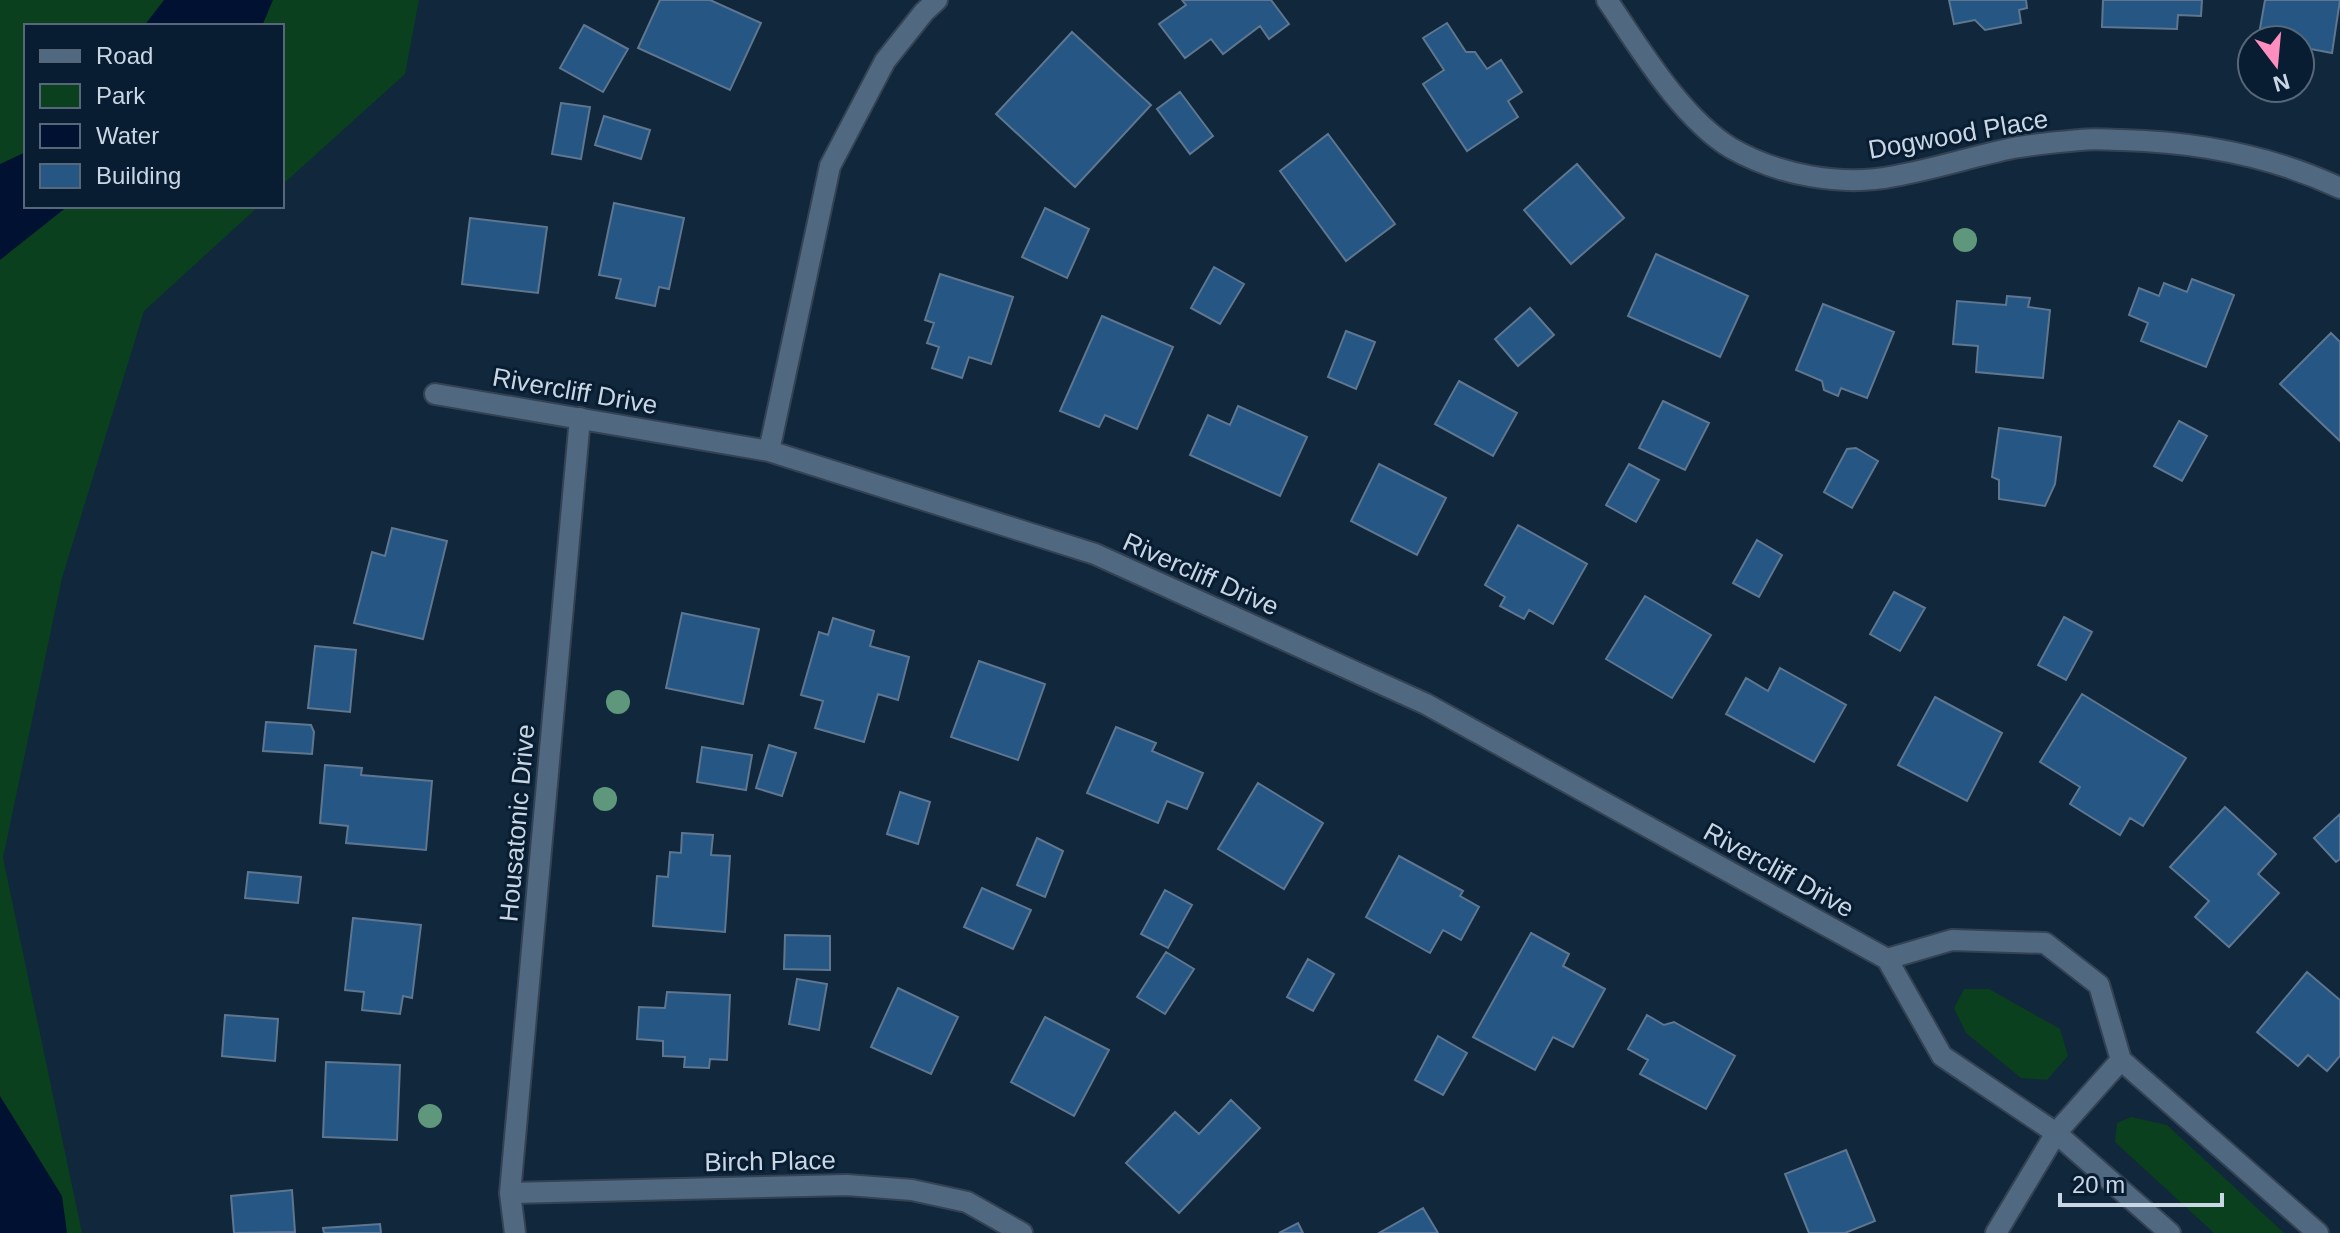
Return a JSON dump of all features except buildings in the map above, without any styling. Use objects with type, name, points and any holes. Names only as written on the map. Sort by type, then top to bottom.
[{"type":"street","points":[[769,451],[830,166],[885,61],[937,0]]},
{"type":"street","name":"Dogwood Place","points":[[1607,0],[1651,66],[1691,114],[1730,147],[1769,165],[1809,177],[1892,177],[2014,148],[2084,139],[2159,141],[2222,150],[2275,162],[2340,188]]},
{"type":"street","name":"Rivercliff Drive","points":[[435,394],[769,451],[1095,554],[1426,704],[1887,959]]},
{"type":"street","name":"Housatonic Drive","points":[[515,1233],[510,1193],[580,418]]},
{"type":"street","points":[[2170,1233],[2056,1133],[1942,1056],[1887,959],[1952,940],[2045,943],[2099,985],[2121,1060],[2318,1233]]},
{"type":"street","points":[[1996,1233],[2056,1133],[2121,1060]]},
{"type":"street","name":"Birch Place","points":[[510,1193],[847,1185],[912,1190],[967,1202],[1022,1233]]},
{"type":"green space","points":[[0,0],[419,0],[405,74],[284,183],[284,24],[24,24],[24,208],[257,208],[144,311],[62,578],[3,858],[82,1233],[0,1233]]},
{"type":"green space","points":[[1964,989],[1989,989],[2060,1029],[2068,1056],[2047,1080],[2021,1078],[1966,1033],[1954,1008]]},
{"type":"green space","points":[[2131,1117],[2167,1125],[2284,1233],[2214,1233],[2115,1142],[2117,1123]]},
{"type":"water","points":[[164,0],[273,0],[263,24],[146,24]]},
{"type":"water","points":[[24,153],[24,208],[65,208],[0,260],[0,164]]},
{"type":"water","points":[[0,1096],[62,1196],[67,1233],[0,1233]]}]
